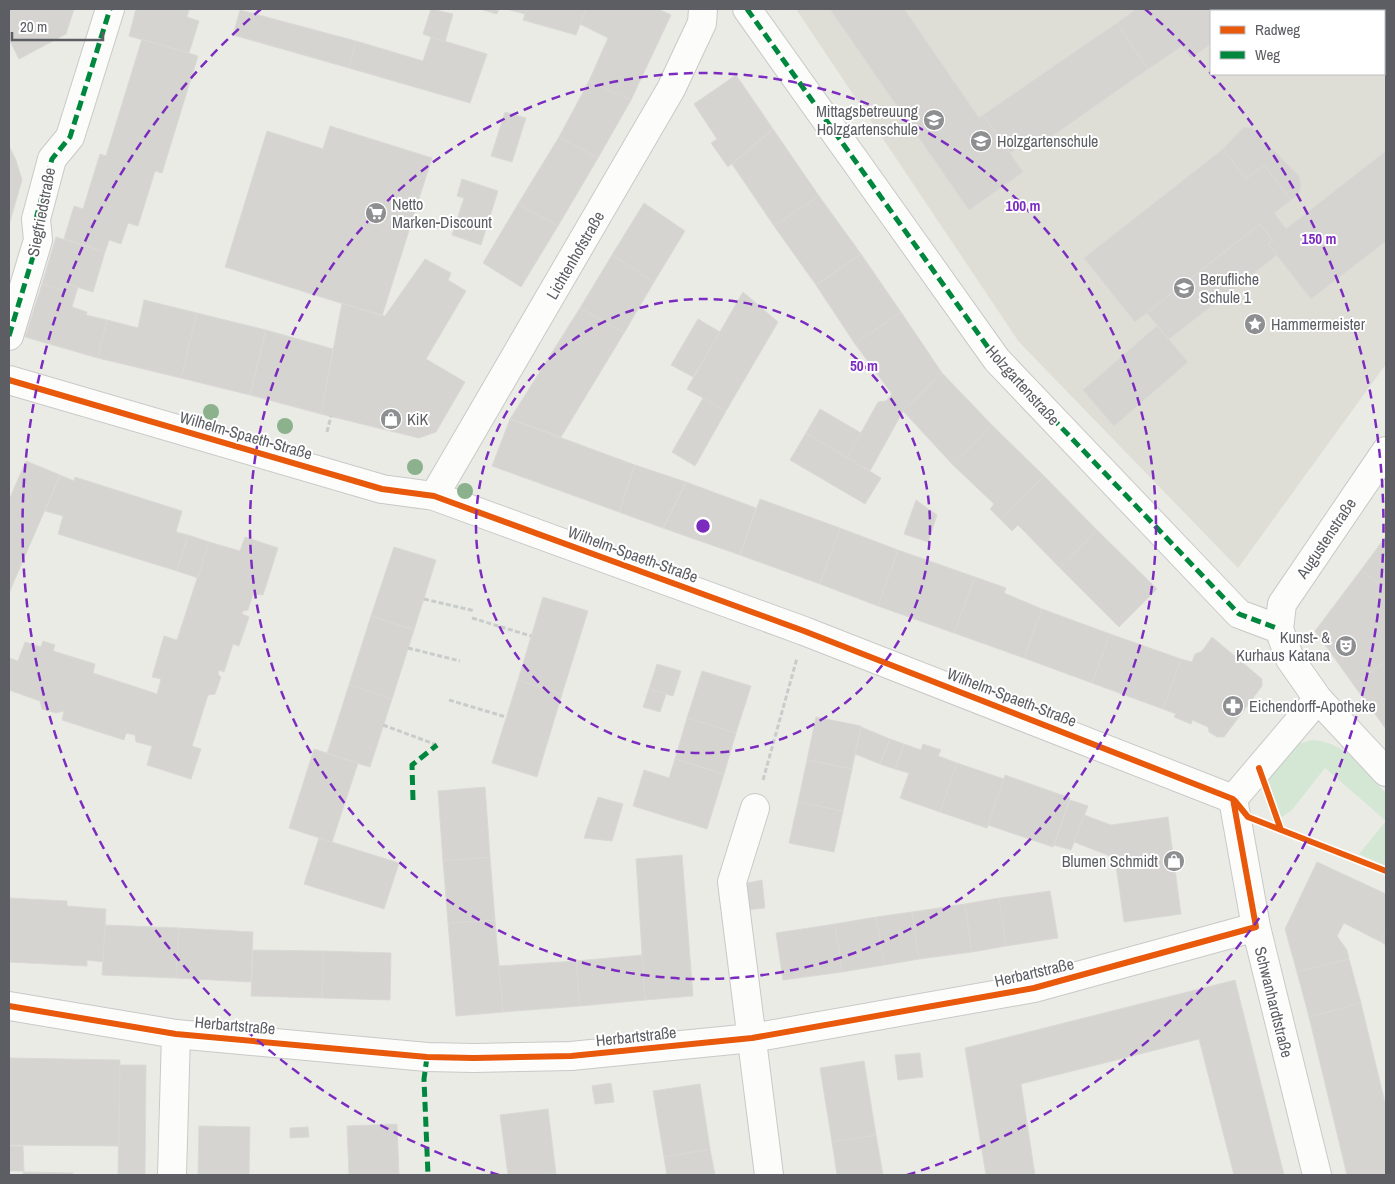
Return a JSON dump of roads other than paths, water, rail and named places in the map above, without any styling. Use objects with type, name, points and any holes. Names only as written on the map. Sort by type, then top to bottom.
[{"type":"street","name":"Siegfriedstraße","points":[[9,336],[38,240],[36,219],[52,158],[70,137],[110,9]]},
{"type":"street","name":"Lichtenhofstraße","points":[[434,496],[671,89],[702,23],[703,9]]},
{"type":"street","name":"Holzgartenstraße","points":[[747,9],[997,360],[1239,614],[1279,629]]},
{"type":"street","name":"Wilhelm-Spaeth-Straße","points":[[9,380],[373,486],[434,496],[804,631],[1233,799]]},
{"type":"street","name":"Augustenstraße","points":[[1279,629],[1282,604],[1386,451]]},
{"type":"street","points":[[1279,629],[1290,659],[1318,699],[1386,772]]},
{"type":"street","points":[[1233,799],[1318,699]]},
{"type":"street","name":"Schwanhardtstraße","points":[[1233,799],[1256,927],[1317,1175]]},
{"type":"street","points":[[754,808],[732,882],[768,1175]]},
{"type":"street","name":"Herbartstraße","points":[[9,1006],[176,1034],[427,1056],[474,1058],[571,1056],[752,1038],[1034,988],[1256,927]]},
{"type":"street","name":"Herbartstraße","points":[[172,1175],[176,1034]]},
{"type":"place","name":"Mittagsbetreuung Holzgartenschule","points":[[934,120]]},
{"type":"place","name":"Holzgartenschule","points":[[981,141]]},
{"type":"place","name":"Netto Marken-Discount","points":[[376,213]]},
{"type":"place","name":"Berufliche Schule 1","points":[[1184,288]]},
{"type":"place","name":"Hammermeister","points":[[1255,324]]},
{"type":"place","name":"KiK","points":[[391,419]]},
{"type":"place","name":"Kunst- & Kurhaus Katana","points":[[1346,646]]},
{"type":"place","name":"Eichendorff-Apotheke","points":[[1233,706]]},
{"type":"place","name":"Blumen Schmidt","points":[[1174,861]]}]
